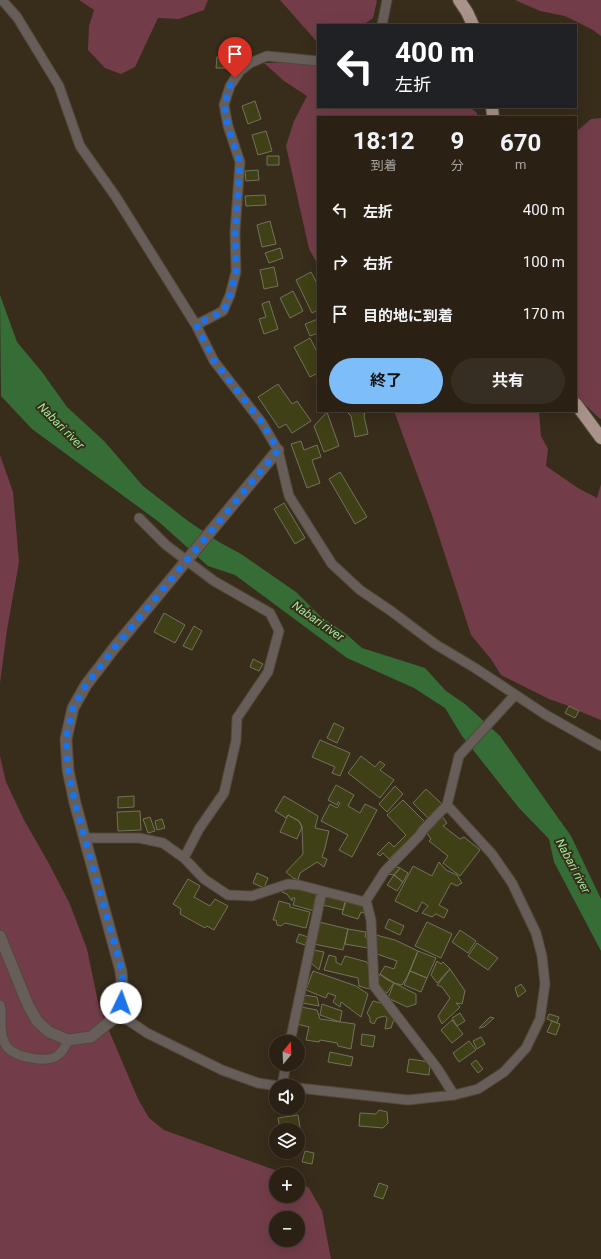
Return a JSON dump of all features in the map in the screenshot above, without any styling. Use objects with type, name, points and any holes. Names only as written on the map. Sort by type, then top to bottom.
[{"type":"highway","points":[[459,0],[473,24]]},
{"type":"highway","points":[[577,405],[601,438]]},
{"type":"street","points":[[2,0],[17,17],[59,86],[80,146],[116,198],[196,324],[214,361],[262,422],[278,450],[289,496],[332,564],[360,590],[435,644],[475,668],[515,695],[601,746]]},
{"type":"street","points":[[382,24],[387,0]]},
{"type":"street","points":[[196,324],[224,311],[236,272],[235,232],[240,162],[228,126],[224,105],[230,86],[240,71],[250,63],[267,56],[317,61]]},
{"type":"street","points":[[0,936],[28,1005],[37,1021],[49,1032],[68,1040],[91,1037],[119,1014],[123,992],[122,971],[75,803],[68,770],[66,738],[73,708],[86,685],[111,652],[278,450]]},
{"type":"street","points":[[139,518],[166,545],[214,581],[270,613],[279,631],[268,672],[237,718],[236,741],[224,793],[199,829],[184,858]]},
{"type":"street","points":[[365,902],[385,871],[420,836],[424,829],[447,805],[459,756],[515,695]]},
{"type":"street","points":[[305,1089],[408,1100],[454,1095],[478,1089],[504,1072],[526,1048],[540,1019],[545,984],[542,956],[536,933],[512,883],[492,854],[447,805]]},
{"type":"street","points":[[85,838],[139,838],[162,843],[184,858],[204,879],[228,895],[252,896],[288,884],[299,885],[365,902],[367,904],[371,920],[374,986],[437,1068],[454,1095]]},
{"type":"street","points":[[291,1035],[322,891]]},
{"type":"street","points":[[0,1005],[2,1036],[6,1047],[18,1055],[49,1059],[58,1056],[64,1049],[68,1040]]},
{"type":"street","points":[[119,1014],[147,1034],[222,1070],[258,1083],[269,1085]]},
{"type":"shaded area","points":[[79,0],[208,0],[204,10],[179,19],[158,18],[135,67],[121,74],[105,68],[88,50],[89,26],[94,10]]},
{"type":"shaded area","points":[[280,0],[377,1],[373,18],[364,24],[317,24],[317,42]]},
{"type":"shaded area","points":[[515,0],[601,0],[601,36],[593,30],[565,16],[540,11]]},
{"type":"shaded area","points":[[295,62],[317,66],[317,108],[471,108],[477,113],[478,116],[317,116],[317,263],[309,249],[286,146],[294,121],[307,96],[284,81],[264,63]]},
{"type":"shaded area","points":[[601,118],[601,419],[577,396],[577,131],[591,119]]},
{"type":"shaded area","points":[[394,412],[539,412],[541,436],[548,449],[546,466],[578,488],[597,498],[601,484],[601,720],[549,699],[501,675],[491,659],[471,635],[432,515]]},
{"type":"shaded area","points":[[0,455],[13,492],[19,562],[7,630],[0,683]]},
{"type":"shaded area","points":[[0,756],[6,782],[24,820],[69,902],[87,949],[99,1007],[138,1099],[149,1118],[164,1130],[269,1168],[269,1203],[305,1203],[305,1185],[309,1188],[322,1211],[331,1259],[0,1259]]},
{"type":"water","name":"Nabari river","points":[[0,295],[17,342],[42,372],[67,407],[104,441],[143,486],[188,521],[219,542],[241,554],[296,592],[321,617],[345,633],[362,648],[425,668],[446,691],[465,704],[500,736],[571,836],[601,899],[601,951],[554,862],[549,839],[519,808],[462,736],[445,708],[414,688],[347,658],[235,575],[208,566],[159,522],[32,429],[1,396]]},
{"type":"building","points":[[217,57],[229,57],[229,68],[216,68]]},
{"type":"building","points":[[255,101],[261,119],[248,124],[242,106]]},
{"type":"building","points":[[266,131],[272,151],[258,155],[252,135]]},
{"type":"building","points":[[267,156],[279,156],[279,165],[267,165]]},
{"type":"building","points":[[258,170],[259,180],[246,181],[245,171]]},
{"type":"building","points":[[265,195],[266,205],[246,206],[245,196]]},
{"type":"building","points":[[270,221],[276,244],[262,247],[257,225]]},
{"type":"building","points":[[280,248],[283,258],[269,263],[265,253]]},
{"type":"building","points":[[274,267],[278,286],[264,289],[260,270]]},
{"type":"building","points":[[311,272],[317,283],[317,310],[312,313],[296,280]]},
{"type":"building","points":[[293,291],[303,311],[290,318],[280,298]]},
{"type":"building","points":[[269,301],[278,329],[264,334],[259,319],[266,317],[262,304]]},
{"type":"building","points":[[317,319],[317,333],[310,336],[305,324]]},
{"type":"building","points":[[310,338],[317,352],[317,374],[310,377],[294,347]]},
{"type":"building","points":[[278,384],[292,404],[297,401],[311,421],[292,433],[286,424],[279,428],[258,397]]},
{"type":"building","points":[[327,412],[339,446],[324,452],[314,426]]},
{"type":"building","points":[[347,412],[365,412],[364,416],[368,434],[355,437],[351,416]]},
{"type":"building","points":[[301,441],[304,450],[317,445],[321,457],[312,460],[320,483],[307,488],[291,444]]},
{"type":"building","points":[[340,472],[367,517],[355,524],[329,479]]},
{"type":"building","points":[[284,503],[305,538],[295,544],[274,509]]},
{"type":"building","points":[[164,613],[185,625],[175,643],[154,632]]},
{"type":"building","points":[[194,626],[202,631],[192,650],[183,646]]},
{"type":"building","points":[[253,659],[263,664],[259,671],[250,667]]},
{"type":"building","points":[[569,706],[579,711],[575,718],[565,713]]},
{"type":"building","points":[[334,723],[344,728],[337,743],[327,738]]},
{"type":"building","points":[[320,740],[350,753],[340,776],[332,773],[335,767],[312,757]]},
{"type":"building","points":[[361,756],[375,767],[380,761],[385,765],[380,770],[394,780],[380,798],[348,773]]},
{"type":"building","points":[[336,785],[354,795],[348,806],[360,813],[365,804],[377,810],[352,857],[339,850],[348,835],[321,821],[330,804],[337,808],[340,803],[338,802],[337,805],[328,800]]},
{"type":"building","points":[[395,786],[403,794],[387,812],[379,804]]},
{"type":"building","points":[[426,789],[443,805],[429,819],[413,803]]},
{"type":"building","points":[[134,796],[134,807],[118,808],[118,797]]},
{"type":"building","points":[[284,796],[318,816],[315,828],[329,831],[322,857],[327,859],[324,867],[317,862],[300,873],[298,880],[286,872],[303,854],[302,827],[299,821],[288,815],[286,818],[275,811]]},
{"type":"building","points":[[403,800],[426,823],[389,859],[383,853],[380,856],[377,854],[389,842],[394,847],[406,835],[387,815]]},
{"type":"building","points":[[140,811],[141,830],[118,831],[117,812]]},
{"type":"building","points":[[288,815],[299,821],[302,827],[297,839],[280,832]]},
{"type":"building","points":[[441,815],[447,823],[443,826],[460,839],[464,837],[480,850],[460,876],[443,863],[448,856],[429,841],[431,839],[424,829]]},
{"type":"building","points":[[150,817],[155,831],[148,833],[143,819]]},
{"type":"building","points":[[162,819],[165,828],[157,830],[155,821]]},
{"type":"building","points":[[439,862],[446,870],[457,875],[462,883],[457,886],[451,883],[439,905],[448,910],[444,918],[436,914],[432,917],[422,913],[428,906],[422,902],[417,912],[395,901],[413,866],[432,876]]},
{"type":"building","points":[[394,866],[400,868],[394,875],[389,874]]},
{"type":"building","points":[[400,868],[408,873],[403,882],[394,875]]},
{"type":"building","points":[[257,873],[268,878],[264,888],[253,883]]},
{"type":"building","points":[[394,875],[403,882],[397,891],[387,885]]},
{"type":"building","points":[[188,879],[200,886],[194,897],[210,906],[215,899],[228,906],[214,930],[207,926],[205,928],[180,914],[181,909],[173,904]]},
{"type":"building","points":[[284,886],[318,890],[320,898],[315,899],[314,906],[318,912],[293,905],[295,898],[292,898],[292,901],[287,894],[282,892]]},
{"type":"building","points":[[326,892],[346,897],[343,910],[323,905]]},
{"type":"building","points":[[347,898],[367,904],[364,913],[361,912],[358,919],[342,914]]},
{"type":"building","points":[[279,901],[290,904],[290,907],[310,912],[306,928],[285,923],[281,926],[277,925],[276,920],[273,920]]},
{"type":"building","points":[[389,919],[404,926],[400,935],[385,928]]},
{"type":"building","points":[[319,922],[348,929],[343,950],[314,944]]},
{"type":"building","points":[[427,922],[452,934],[441,958],[415,946]]},
{"type":"building","points":[[348,929],[366,932],[365,937],[370,938],[368,948],[345,944]]},
{"type":"building","points":[[460,930],[476,941],[468,953],[452,942]]},
{"type":"building","points":[[299,934],[308,937],[305,945],[296,942]]},
{"type":"building","points":[[376,935],[395,940],[418,951],[402,985],[386,979],[380,974],[385,966],[394,969],[397,961],[377,954]]},
{"type":"building","points":[[477,943],[498,958],[488,970],[468,956]]},
{"type":"building","points":[[314,950],[324,952],[319,970],[310,962]]},
{"type":"building","points":[[418,951],[436,958],[427,978],[410,971]]},
{"type":"building","points":[[329,955],[336,957],[336,962],[341,965],[345,956],[367,962],[373,976],[369,989],[359,986],[358,978],[324,970]]},
{"type":"building","points":[[437,961],[441,964],[443,962],[450,969],[437,983],[431,975]]},
{"type":"building","points":[[450,969],[465,991],[462,1004],[456,1003],[460,1007],[442,1024],[438,1016],[450,998],[442,987],[437,985]]},
{"type":"building","points":[[313,971],[356,986],[368,994],[361,1017],[341,1002],[340,1007],[333,1002],[336,996],[328,993],[326,998],[306,990]]},
{"type":"building","points":[[410,971],[427,978],[421,992],[404,985]]},
{"type":"building","points":[[380,974],[394,983],[387,993],[374,986]]},
{"type":"building","points":[[394,983],[416,994],[416,1004],[407,1007],[388,998]]},
{"type":"building","points":[[521,984],[526,991],[518,997],[515,988]]},
{"type":"building","points":[[304,995],[317,997],[319,1006],[303,1003]]},
{"type":"building","points":[[373,1001],[384,1004],[395,1016],[391,1028],[385,1029],[387,1018],[385,1016],[377,1018],[374,1024],[370,1022],[370,1018],[367,1013]]},
{"type":"building","points":[[322,1004],[342,1011],[340,1022],[320,1015]]},
{"type":"building","points":[[301,1007],[317,1010],[320,1019],[355,1024],[351,1049],[338,1046],[337,1043],[320,1040],[319,1042],[306,1040],[309,1027],[297,1024]]},
{"type":"building","points":[[460,1013],[465,1021],[457,1026],[452,1018]]},
{"type":"building","points":[[549,1014],[559,1017],[557,1023],[547,1019]]},
{"type":"building","points":[[490,1017],[494,1018],[484,1027],[479,1028]]},
{"type":"building","points":[[452,1020],[463,1034],[452,1043],[441,1030]]},
{"type":"building","points":[[552,1021],[560,1024],[556,1035],[547,1032]]},
{"type":"building","points":[[362,1034],[375,1036],[373,1047],[361,1045]]},
{"type":"building","points":[[481,1037],[485,1044],[477,1049],[473,1041]]},
{"type":"building","points":[[469,1041],[476,1050],[459,1062],[453,1053]]},
{"type":"building","points":[[330,1052],[353,1057],[351,1066],[328,1062]]},
{"type":"building","points":[[409,1059],[430,1062],[429,1075],[407,1072]]},
{"type":"building","points":[[476,1060],[483,1069],[478,1073],[471,1064]]},
{"type":"building","points":[[379,1110],[387,1112],[388,1123],[383,1128],[359,1126],[360,1113],[376,1114]]},
{"type":"building","points":[[298,1115],[299,1123],[279,1123],[278,1118]]},
{"type":"building","points":[[305,1151],[314,1153],[312,1164],[302,1162],[303,1159],[305,1159]]},
{"type":"building","points":[[379,1183],[388,1186],[383,1199],[374,1196]]},
{"type":"route","points":[[121,1003],[123,992],[122,971],[75,803],[68,770],[66,738],[73,708],[86,685],[115,647],[278,450],[262,422],[214,361],[196,324],[224,311],[236,272],[235,232],[240,162],[228,126],[224,105],[230,86],[235,78]]}]
